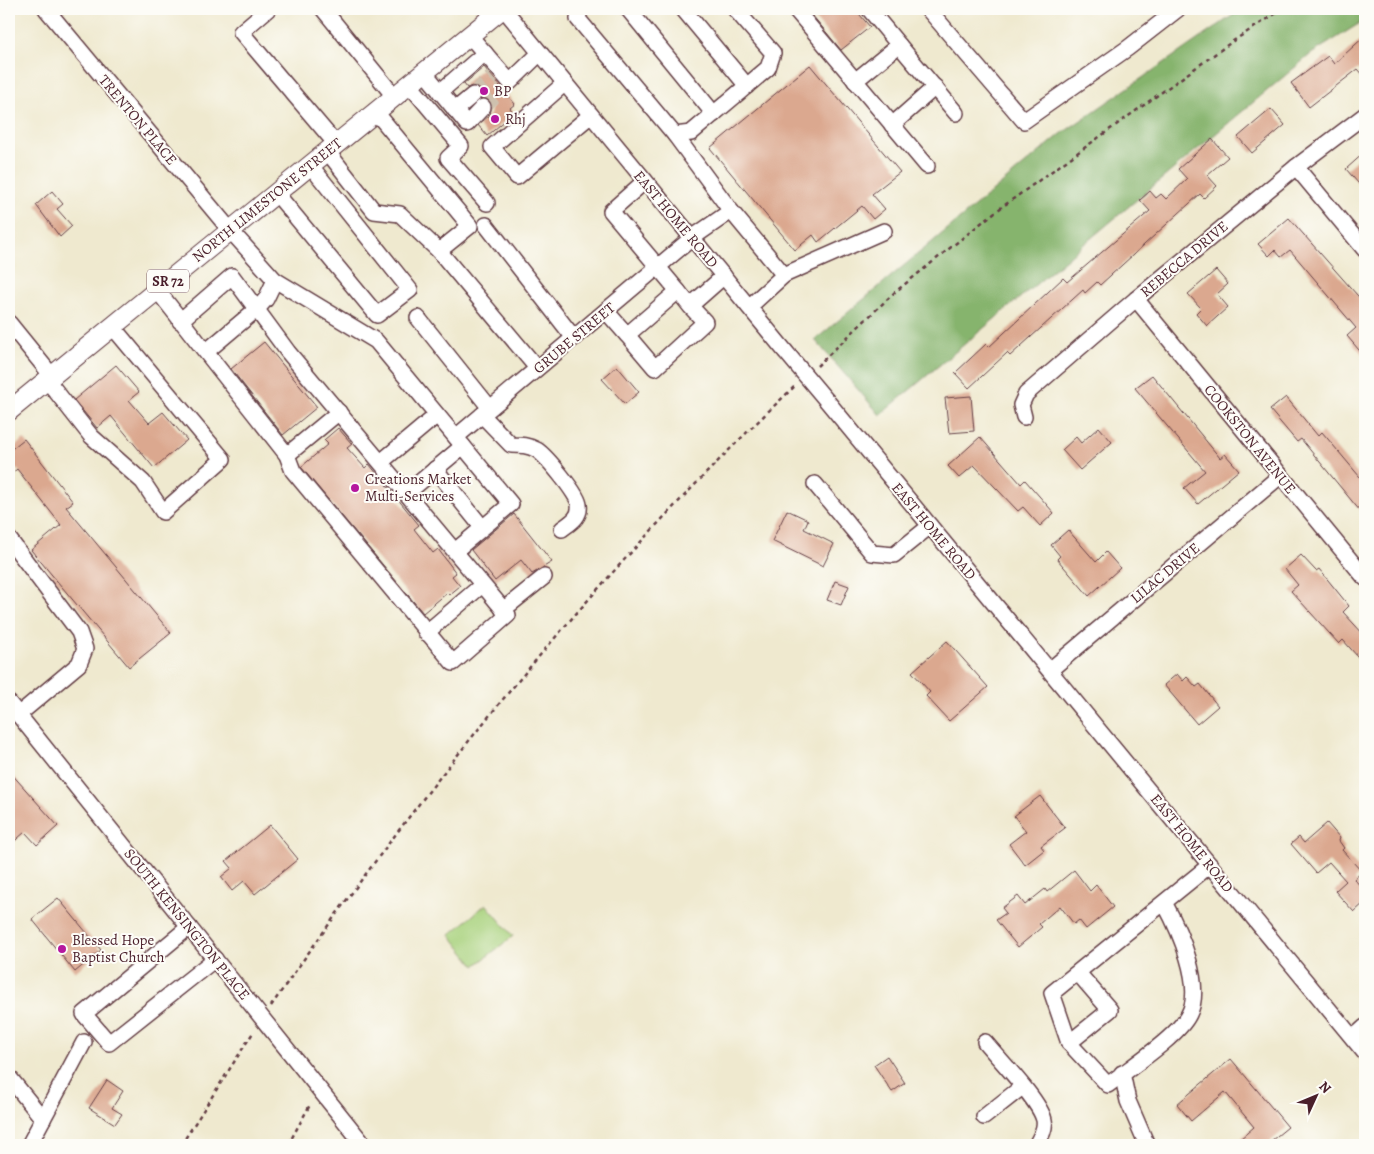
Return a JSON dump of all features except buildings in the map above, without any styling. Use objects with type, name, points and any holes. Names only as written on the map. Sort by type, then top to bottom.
[{"type":"main road","name":"NORTH LIMESTONE STREET","points":[[9,411],[375,111],[503,9]]},
{"type":"street","name":"TRENTON PLACE","points":[[46,9],[230,230],[275,280],[376,341],[510,504],[482,527]]},
{"type":"street","points":[[268,9],[241,32],[331,147],[374,211],[400,214],[439,251],[537,368]]},
{"type":"street","points":[[323,9],[394,96]]},
{"type":"street","name":"EAST HOME ROAD","points":[[503,9],[1365,1053]]},
{"type":"street","points":[[580,9],[578,19],[675,135],[730,211],[784,275]]},
{"type":"street","points":[[628,9],[714,114]]},
{"type":"street","points":[[683,9],[747,86]]},
{"type":"street","points":[[675,135],[690,134],[768,68],[773,53],[735,9]]},
{"type":"street","points":[[795,9],[928,166]]},
{"type":"street","points":[[869,9],[956,113]]},
{"type":"street","points":[[928,9],[1024,121],[1128,48],[1178,9]]},
{"type":"street","points":[[469,35],[484,53],[495,73],[506,86],[540,53]]},
{"type":"street","points":[[855,81],[899,45]]},
{"type":"street","points":[[440,92],[484,53]]},
{"type":"street","points":[[424,72],[466,124],[483,108]]},
{"type":"street","points":[[564,83],[492,147],[517,177],[590,115]]},
{"type":"street","points":[[409,84],[461,146],[448,158],[487,203]]},
{"type":"street","points":[[892,125],[935,88]]},
{"type":"street","points":[[455,110],[473,94]]},
{"type":"street","points":[[375,111],[470,226],[439,251]]},
{"type":"street","name":"REBECCA DRIVE","points":[[1024,416],[1021,405],[1026,394],[1136,299],[1296,167],[1365,115]]},
{"type":"street","points":[[310,165],[410,290],[377,315],[367,334]]},
{"type":"street","points":[[1296,167],[1365,250]]},
{"type":"street","points":[[606,310],[655,368],[705,322],[611,211],[645,181]]},
{"type":"street","points":[[276,193],[377,315]]},
{"type":"street","name":"GRUBE STREET","points":[[407,493],[434,469],[486,412],[692,238],[730,211]]},
{"type":"street","points":[[486,225],[574,338]]},
{"type":"street","points":[[750,308],[784,275],[884,231]]},
{"type":"street","points":[[157,290],[180,322],[207,351],[287,455],[293,471],[426,633],[453,663],[508,616],[288,352],[258,308],[232,276],[180,322]]},
{"type":"street","points":[[690,306],[724,276]]},
{"type":"street","points":[[207,351],[266,300],[275,280]]},
{"type":"street","points":[[627,335],[678,291]]},
{"type":"street","name":"COOKSTON AVENUE","points":[[1136,299],[1365,578]]},
{"type":"street","points":[[418,318],[511,445],[525,445],[538,451],[575,495],[580,506],[576,518],[562,529]]},
{"type":"street","points":[[9,324],[92,436],[142,482],[163,512],[223,459],[112,326]]},
{"type":"street","points":[[287,455],[339,412]]},
{"type":"street","points":[[381,462],[437,415]]},
{"type":"street","points":[[434,469],[482,527],[455,551]]},
{"type":"street","name":"LILAC DRIVE","points":[[1050,670],[1280,476]]},
{"type":"street","points":[[815,484],[872,553],[894,555],[930,526]]},
{"type":"street","points":[[9,539],[79,632],[85,649],[79,664],[18,715]]},
{"type":"street","points":[[503,610],[544,577]]},
{"type":"street","points":[[426,633],[482,585]]},
{"type":"street","name":"SOUTH KENSINGTON PLACE","points":[[9,703],[364,1145]]},
{"type":"street","points":[[1165,904],[1178,928],[1189,963],[1194,992],[1190,1014],[1175,1032],[1108,1085],[1069,1043],[1052,993],[1165,904],[1210,865]]},
{"type":"street","points":[[189,927],[84,1014],[109,1043],[215,959]]},
{"type":"street","points":[[1069,1043],[1110,1010],[1078,973]]},
{"type":"street","points":[[1353,1038],[1365,1027]]},
{"type":"street","points":[[29,1145],[84,1042]]},
{"type":"street","points":[[985,1042],[1036,1104],[1044,1120],[1043,1134],[1036,1145]]},
{"type":"street","points":[[1122,1073],[1128,1101],[1147,1145]]},
{"type":"street","points":[[9,1077],[43,1119]]},
{"type":"street","points":[[984,1117],[1022,1087]]},
{"type":"path","points":[[812,370],[895,292],[995,212],[1233,41],[1283,9]]},
{"type":"path","points":[[181,1145],[263,1017],[322,933],[517,684],[616,570],[799,384]]},
{"type":"path","points":[[288,1145],[319,1089]]},
{"type":"green space","points":[[1242,9],[1365,9],[1365,20],[1311,54],[880,415],[815,340],[1061,134]]},
{"type":"green space","points":[[486,904],[513,936],[475,966],[450,935]]},
{"type":"tunnel","points":[[473,95],[492,77]]},
{"type":"tunnel","points":[[483,107],[502,89]]},
{"type":"place","name":"BP","points":[[484,91]]},
{"type":"place","name":"Rhj","points":[[495,119]]},
{"type":"place","name":"Creations Market Multi-Services","points":[[355,488]]},
{"type":"place","name":"Blessed Hope Baptist Church","points":[[62,949]]}]
